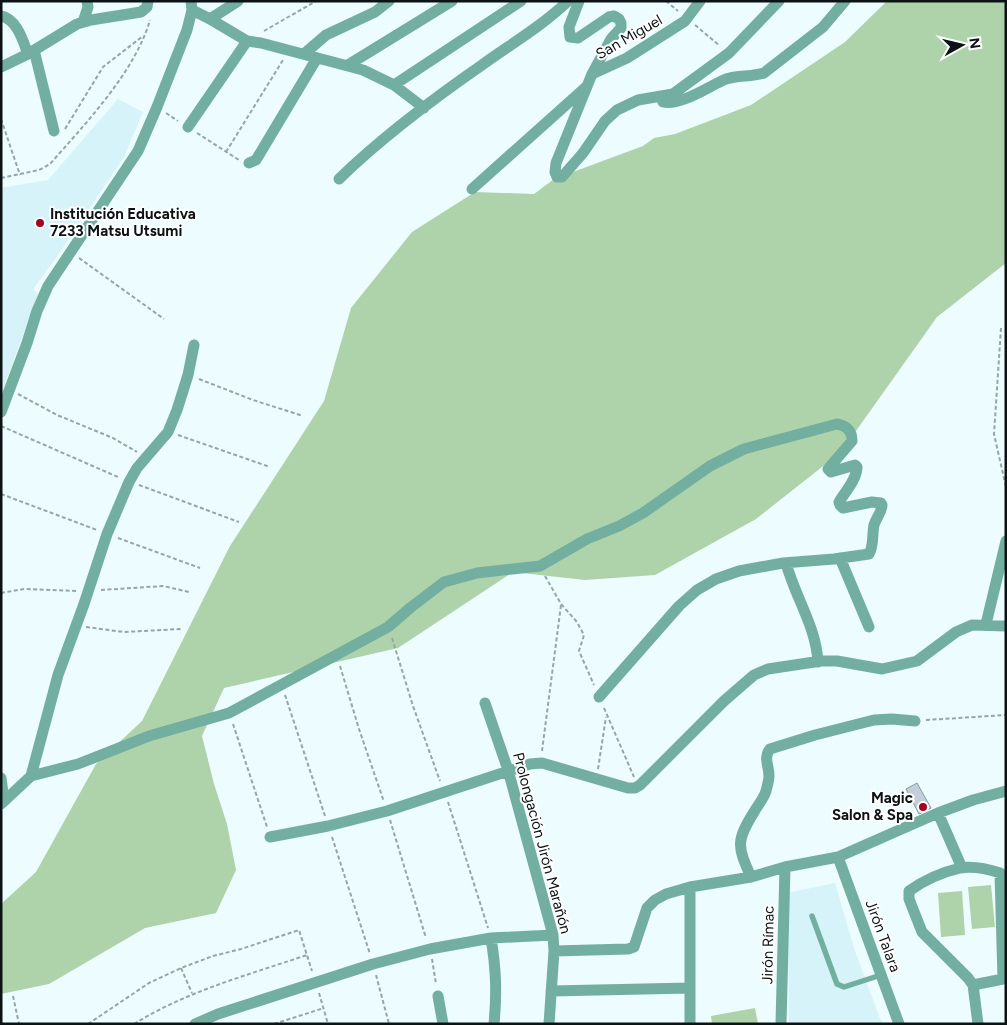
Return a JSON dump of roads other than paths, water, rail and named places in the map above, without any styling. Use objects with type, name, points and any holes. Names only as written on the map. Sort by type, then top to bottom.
[{"type":"street","points":[[83,22],[88,7],[87,1]]},
{"type":"street","points":[[210,19],[238,1]]},
{"type":"street","points":[[304,54],[326,35],[376,6],[390,1]]},
{"type":"street","points":[[348,65],[452,1]]},
{"type":"street","points":[[394,85],[521,1]]},
{"type":"street","points":[[339,179],[400,126],[479,66],[555,13],[568,1]]},
{"type":"street","points":[[579,1],[569,27],[570,37],[578,38],[609,17],[614,16],[621,23],[620,28],[611,39],[592,74],[556,164],[554,172],[556,177],[562,177],[568,172],[605,121],[617,110],[638,100],[673,94],[729,53],[779,1]]},
{"type":"street","name":"San Miguel","points":[[592,74],[627,58],[687,18],[700,1]]},
{"type":"street","points":[[652,97],[665,102],[671,102],[704,91],[727,79],[757,76],[764,73],[823,27],[845,1]]},
{"type":"street","points":[[1,67],[83,22],[141,12],[145,10],[148,2]]},
{"type":"street","points":[[1,412],[27,343],[36,311],[48,286],[70,250],[138,151],[187,30],[191,6],[247,41],[290,50],[363,70],[394,85],[424,108]]},
{"type":"street","points":[[1,16],[6,17],[14,25],[31,52],[54,131]]},
{"type":"street","points":[[188,127],[247,41]]},
{"type":"street","points":[[249,163],[256,160],[317,58]]},
{"type":"street","points":[[472,189],[588,86]]},
{"type":"street","points":[[31,776],[58,675],[107,534],[129,482],[168,432],[188,375],[194,344]]},
{"type":"street","points":[[3,802],[31,776],[78,764],[149,736],[229,712],[388,627],[444,582],[477,573],[540,566],[587,539],[619,526],[643,513],[710,466],[744,449],[837,424],[844,425],[849,429],[852,441],[828,469],[831,472],[855,466],[858,470],[839,502],[843,508],[872,502],[881,503],[882,505],[874,525],[872,547],[869,554],[786,563],[739,571],[716,579],[697,590],[679,606],[599,697]]},
{"type":"street","points":[[986,624],[1006,541]]},
{"type":"street","points":[[840,558],[869,628]]},
{"type":"street","points":[[786,563],[792,584],[813,631],[817,646],[818,662]]},
{"type":"street","points":[[270,838],[387,811],[530,764],[540,764],[628,788],[638,786],[724,701],[754,675],[768,670],[836,661],[882,669],[917,661],[956,632],[972,625],[1006,626]]},
{"type":"street","name":"Prolongación Jirón Marañón","points":[[485,703],[508,770],[553,935],[554,951],[549,1024]]},
{"type":"street","points":[[751,878],[741,855],[740,842],[742,830],[766,793],[769,776],[766,761],[770,749],[874,720],[915,721]]},
{"type":"street","points":[[1,778],[3,802]]},
{"type":"street","points":[[554,951],[628,949],[634,947],[647,908],[655,900],[666,894],[690,887],[751,878],[785,867],[838,857],[938,813],[973,800],[1006,791]]},
{"type":"street","points":[[938,813],[962,868]]},
{"type":"street","name":"Jirón Talara","points":[[838,857],[899,1024]]},
{"type":"street","name":"Jirón Rímac","points":[[781,1024],[785,867]]},
{"type":"street","points":[[973,985],[1003,979],[1000,873],[992,870],[962,868],[918,885],[909,891],[909,899],[922,932],[973,985],[978,1024]]},
{"type":"street","points":[[690,887],[690,1024]]},
{"type":"street","points":[[195,1024],[218,1014],[373,964],[430,949],[492,938],[553,935]]},
{"type":"street","points":[[492,938],[497,970],[494,1024]]},
{"type":"street","points":[[551,991],[690,988]]},
{"type":"street","points":[[438,996],[442,1024]]},
{"type":"lane","points":[[812,916],[837,984],[844,987],[881,975]]},
{"type":"place","name":"Institución Educativa 7233 Matsu Utsumi","points":[[40,223]]},
{"type":"place","name":"Magic Salon & Spa","points":[[923,807]]}]
